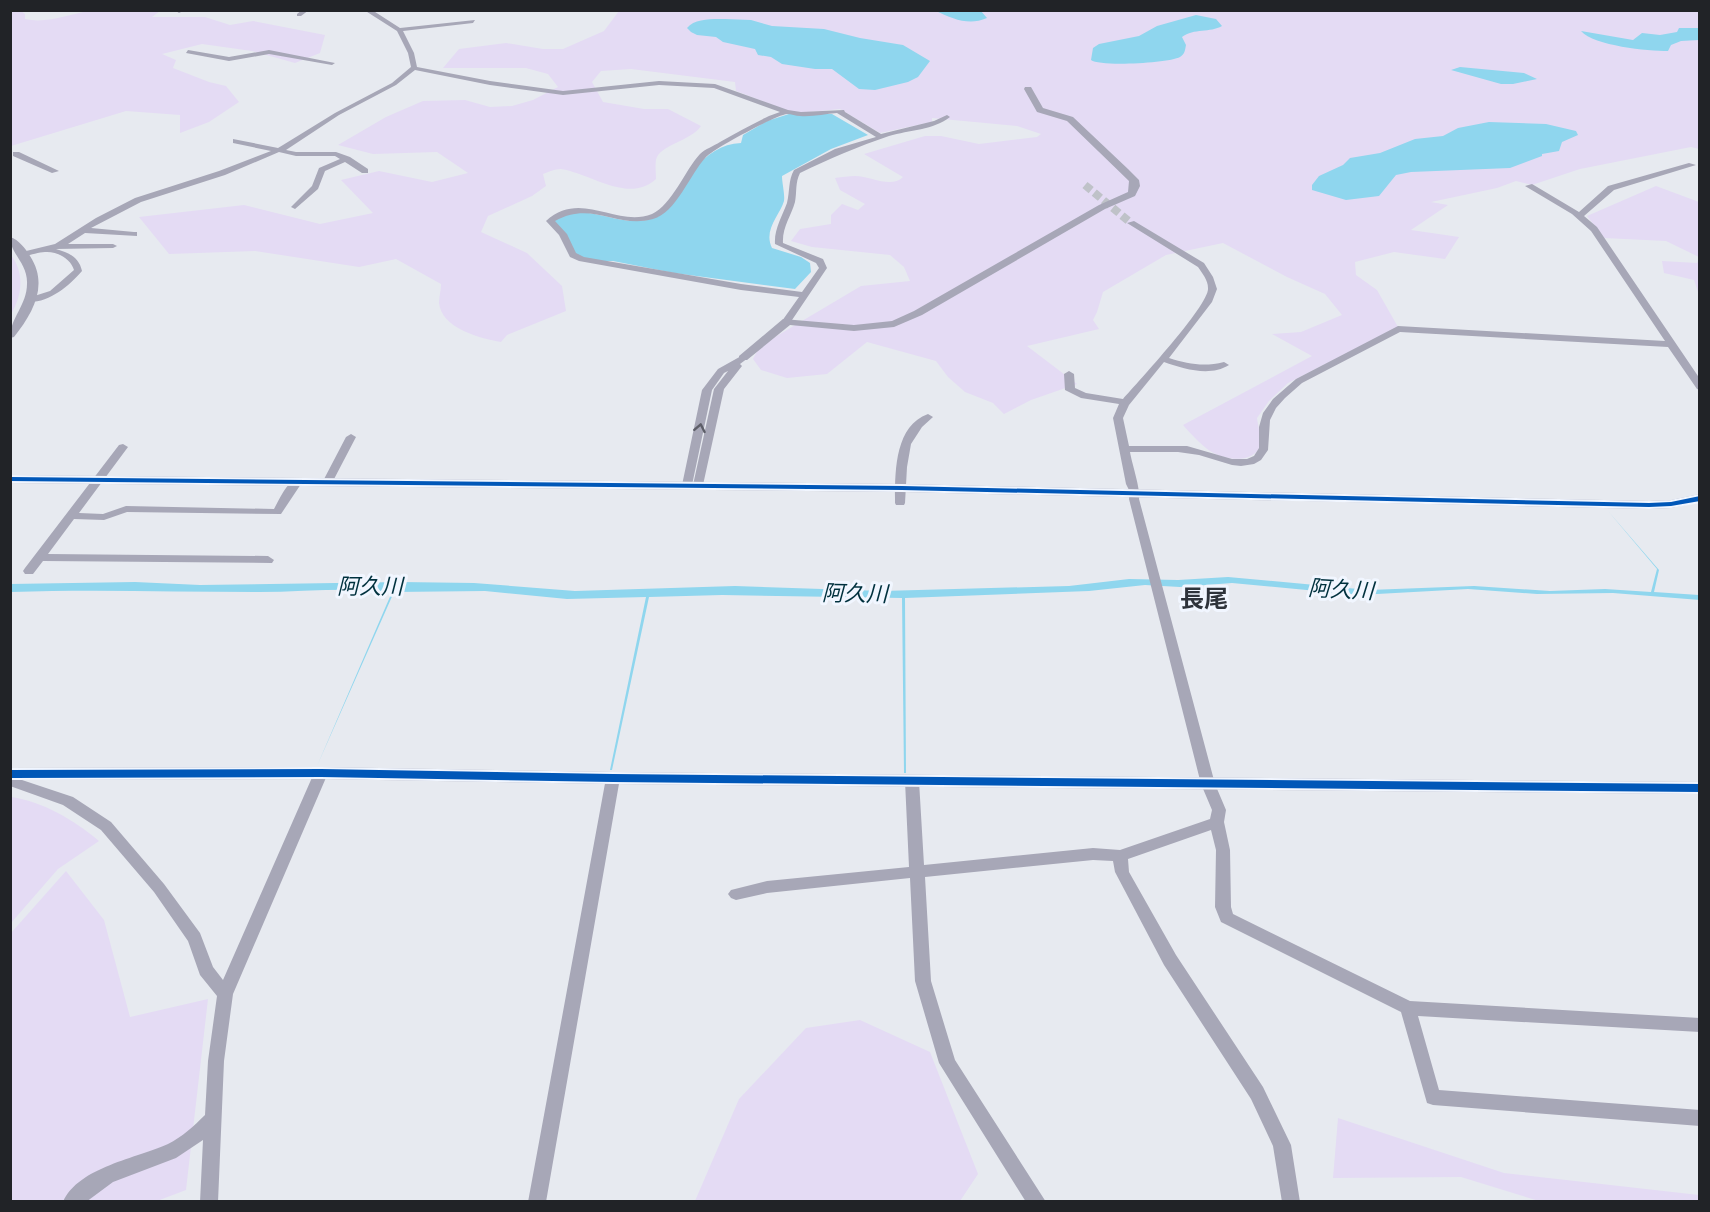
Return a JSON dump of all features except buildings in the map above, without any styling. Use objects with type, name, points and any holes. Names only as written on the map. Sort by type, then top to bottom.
[{"type":"main road","points":[[10,240],[25,254],[33,275],[31,300],[10,334]]},
{"type":"street","points":[[300,15],[306,10]]},
{"type":"street","points":[[368,10],[399,30],[411,53],[414,68]]},
{"type":"street","points":[[399,30],[473,21]]},
{"type":"street","points":[[188,52],[229,59],[269,52],[332,63]]},
{"type":"street","points":[[58,246],[99,220],[138,200],[222,173],[278,150],[394,84],[414,68],[486,82],[563,93],[659,83],[715,86],[787,112],[840,111],[880,136]]},
{"type":"street","points":[[486,82],[507,75]]},
{"type":"street","points":[[788,321],[854,328],[894,324],[918,313],[1092,213],[1132,194],[1135,186],[1134,180],[1070,119],[1040,110],[1028,89]]},
{"type":"street","points":[[787,112],[771,117],[704,154],[664,210],[652,217],[628,219],[588,210],[575,210],[550,221],[563,234],[573,255],[582,258],[741,287],[805,295]]},
{"type":"street","points":[[693,485],[718,388],[743,358],[788,321],[823,268],[820,261],[779,244],[778,234],[792,201],[794,176],[797,172],[838,151],[882,137],[880,136],[936,123],[947,117]]},
{"type":"street","points":[[236,141],[302,154],[336,154],[365,171]]},
{"type":"street","points":[[16,154],[55,171]]},
{"type":"street","points":[[295,207],[315,187],[322,170],[347,159]]},
{"type":"street","points":[[1580,216],[1611,188],[1692,165]]},
{"type":"street","points":[[1529,186],[1580,216],[1594,229],[1700,387]]},
{"type":"street","points":[[99,220],[145,203],[158,201]]},
{"type":"street","points":[[1131,224],[1201,266],[1209,277],[1213,289],[1209,300],[1125,402],[1118,418],[1131,484],[1135,492],[1134,499],[1153,564],[1208,784],[1220,810],[1217,822],[1223,850],[1223,908],[1226,918],[1408,1008],[1700,1025]]},
{"type":"street","points":[[82,230],[134,234]]},
{"type":"street","points":[[25,254],[58,246],[113,246]]},
{"type":"street","points":[[31,300],[53,293],[78,271],[78,266],[73,260],[48,249]]},
{"type":"street","points":[[1125,449],[1195,451],[1220,459],[1248,462],[1257,458],[1264,449],[1265,417],[1288,389],[1398,329],[1669,344]]},
{"type":"street","points":[[1162,359],[1198,369],[1224,365]]},
{"type":"street","points":[[1069,374],[1070,390],[1084,396],[1125,402]]},
{"type":"street","points":[[900,503],[904,444],[919,422],[927,417]]},
{"type":"street","points":[[328,481],[351,438]]},
{"type":"street","points":[[29,571],[123,447]]},
{"type":"street","points":[[10,479],[902,488],[1649,505],[1671,504],[1700,498]]},
{"type":"street","points":[[71,516],[104,517],[126,509],[277,512],[298,481]]},
{"type":"street","points":[[40,556],[268,560]]},
{"type":"street","points":[[10,774],[321,773],[613,778],[1700,788]]},
{"type":"street","points":[[209,1202],[216,1061],[225,994],[321,773]]},
{"type":"street","points":[[537,1202],[613,778]]},
{"type":"street","points":[[10,781],[68,801],[106,826],[159,888],[183,921],[195,938],[206,970],[225,994]]},
{"type":"street","points":[[912,781],[923,981],[947,1062],[1037,1202]]},
{"type":"street","points":[[736,894],[767,886],[1093,854],[1120,856],[1217,822]]},
{"type":"street","points":[[1120,856],[1122,872],[1170,960],[1257,1093],[1282,1145],[1291,1202]]},
{"type":"street","points":[[1408,1008],[1433,1097],[1700,1118]]},
{"type":"street","points":[[72,1202],[94,1181],[116,1170],[171,1152],[187,1143],[213,1118]]},
{"type":"shaded area","points":[[97,10],[160,11],[152,17],[205,17],[230,25],[253,21],[325,35],[320,53],[295,63],[252,51],[202,44],[162,54],[176,60],[173,68],[226,86],[239,102],[209,122],[180,133],[180,115],[126,111],[11,146],[11,11],[21,11],[25,14],[25,19],[42,20]]},
{"type":"shaded area","points":[[619,11],[1699,11],[1699,149],[1691,147],[1580,169],[1532,185],[1516,181],[1497,188],[1431,202],[1448,205],[1411,230],[1459,237],[1445,259],[1394,252],[1355,262],[1356,275],[1377,290],[1398,327],[1288,383],[1269,401],[1257,418],[1260,439],[1258,450],[1242,459],[1228,458],[1210,451],[1183,425],[1312,356],[1272,334],[1301,332],[1342,315],[1325,294],[1223,243],[1166,255],[1103,292],[1093,320],[1099,329],[1027,346],[1077,384],[1031,400],[1004,414],[993,403],[965,392],[948,377],[936,361],[867,342],[827,374],[787,378],[761,370],[753,359],[760,346],[861,286],[910,281],[904,267],[890,255],[812,247],[791,241],[800,229],[831,224],[831,215],[842,204],[858,210],[865,204],[840,190],[835,178],[855,176],[887,182],[898,180],[903,177],[864,154],[925,136],[941,136],[979,144],[1037,137],[1041,134],[1017,126],[932,118],[932,122],[880,133],[840,109],[798,113],[788,111],[736,91],[735,82],[631,69],[601,71],[592,82],[603,102],[644,109],[668,109],[701,126],[690,136],[658,155],[656,179],[645,186],[634,189],[622,188],[561,169],[543,174],[546,186],[532,196],[488,216],[481,232],[527,253],[562,286],[566,311],[507,335],[501,342],[473,335],[454,326],[447,320],[439,303],[441,284],[396,259],[359,267],[255,251],[169,254],[139,217],[244,205],[320,224],[373,213],[341,180],[379,171],[432,182],[468,173],[437,152],[373,154],[338,145],[386,117],[423,101],[465,100],[490,107],[512,106],[533,100],[558,87],[548,74],[526,68],[443,68],[459,49],[506,43],[543,49],[563,49],[604,31]]},
{"type":"shaded area","points":[[1656,186],[1699,202],[1699,257],[1666,241],[1604,238],[1587,216]]},
{"type":"shaded area","points":[[11,255],[20,277],[20,292],[11,314]]},
{"type":"shaded area","points":[[1699,259],[1699,295],[1694,280],[1664,273],[1662,261],[1697,263]]},
{"type":"shaded area","points":[[11,797],[35,803],[58,813],[99,841],[58,869],[11,923]]},
{"type":"shaded area","points":[[66,871],[104,920],[130,1017],[208,999],[186,1190],[157,1201],[11,1202],[11,933]]},
{"type":"shaded area","points":[[860,1020],[930,1052],[978,1174],[960,1201],[695,1201],[739,1099],[806,1028]]},
{"type":"shaded area","points":[[1338,1118],[1504,1173],[1699,1195],[1699,1201],[1539,1201],[1461,1177],[1333,1178]]},
{"type":"water","points":[[936,11],[981,11],[987,18],[967,21]]},
{"type":"water","points":[[1196,15],[1216,19],[1222,26],[1192,32],[1182,37],[1186,45],[1180,57],[1135,63],[1107,63],[1091,60],[1093,48],[1099,44],[1139,36],[1157,26]]},
{"type":"water","points":[[751,20],[772,26],[824,29],[903,45],[930,61],[918,77],[908,82],[875,90],[859,89],[832,69],[782,64],[771,57],[758,55],[755,49],[723,42],[716,37],[697,35],[687,28],[699,21]]},
{"type":"water","points":[[1679,28],[1699,28],[1699,40],[1681,41],[1671,45],[1668,51],[1648,50],[1609,44],[1581,31],[1633,40],[1642,33],[1660,35],[1677,32]]},
{"type":"water","points":[[1460,67],[1524,73],[1537,79],[1501,84],[1451,70]]},
{"type":"water","points":[[789,114],[832,114],[868,135],[831,149],[782,176],[784,201],[771,229],[770,241],[772,248],[801,257],[810,263],[811,272],[795,289],[674,273],[573,255],[555,224],[555,219],[578,212],[629,221],[649,220],[659,216],[684,181],[704,159],[727,145],[741,143],[743,135],[767,121]]},
{"type":"water","points":[[1489,122],[1546,124],[1576,131],[1578,135],[1562,142],[1559,151],[1542,154],[1542,156],[1510,168],[1411,172],[1396,175],[1379,196],[1346,200],[1312,190],[1312,185],[1319,176],[1343,165],[1350,158],[1380,153],[1415,139],[1443,136],[1458,128]]},
{"type":"water","name":"阿久川","points":[[1608,511],[1659,570],[1654,592],[1699,595],[1700,600],[1613,593],[1537,594],[1468,589],[1359,595],[1232,583],[1180,587],[1145,585],[1089,591],[905,598],[906,773],[904,773],[902,598],[722,595],[649,597],[612,770],[610,770],[646,597],[567,599],[485,591],[394,592],[317,766],[392,592],[342,590],[11,592],[10,584],[135,582],[200,585],[401,582],[474,583],[575,591],[735,586],[882,591],[1069,586],[1129,579],[1178,580],[1228,577],[1369,590],[1474,586],[1550,591],[1605,589],[1651,592],[1657,569]]},
{"type":"tunnel","points":[[1085,185],[1131,223]]},
{"type":"cycle path","points":[[10,479],[902,488],[1649,505],[1671,504],[1700,498]]},
{"type":"cycle path","points":[[10,774],[321,773],[613,778],[1700,788]]},
{"type":"district","name":"長尾","points":[[1204,599]]}]
